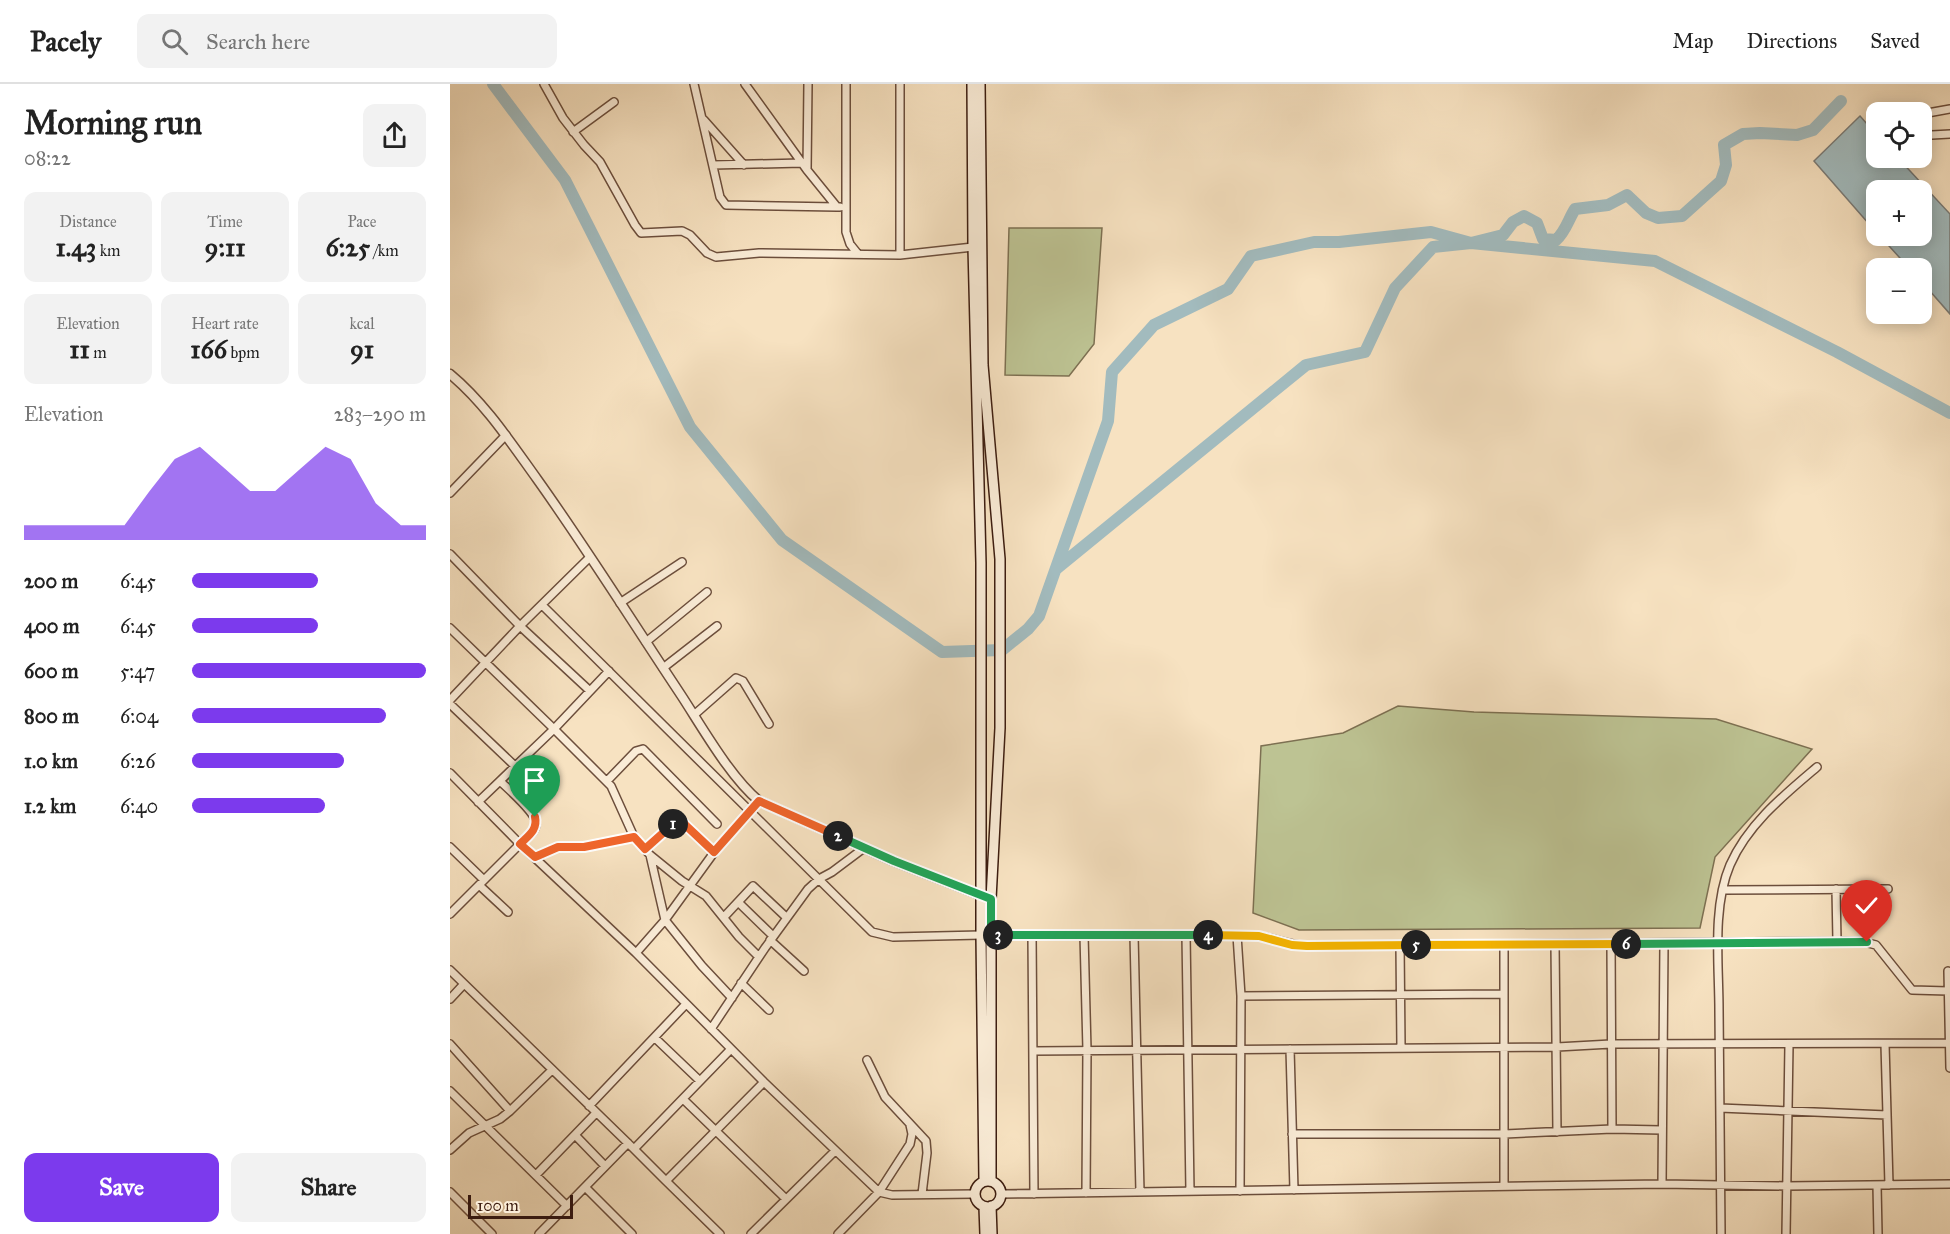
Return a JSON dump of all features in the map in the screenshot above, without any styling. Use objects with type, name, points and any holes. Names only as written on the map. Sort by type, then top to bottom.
[{"type":"main road","points":[[972,84],[973,247],[986,897],[987,1181]]},
{"type":"main road","points":[[980,84],[983,365],[1000,559],[1000,744],[986,897]]},
{"type":"main road","points":[[987,1181],[999,1187],[1001,1194],[998,1202],[988,1207],[978,1203],[974,1194],[975,1188],[987,1181]]},
{"type":"main road","points":[[985,1234],[988,1207]]},
{"type":"main road","points":[[988,1207],[992,1234]]},
{"type":"street","points":[[544,84],[557,109],[573,132],[600,162],[641,233],[682,231],[690,235],[707,253],[716,257],[759,253],[900,255],[973,247]]},
{"type":"street","points":[[694,84],[720,197],[726,205],[845,207]]},
{"type":"street","points":[[745,84],[837,207]]},
{"type":"street","points":[[805,167],[808,84]]},
{"type":"street","points":[[846,84],[846,232],[850,244],[858,254]]},
{"type":"street","points":[[900,84],[900,255]]},
{"type":"street","points":[[573,132],[614,102]]},
{"type":"street","points":[[1932,112],[1950,109]]},
{"type":"street","points":[[702,118],[744,165]]},
{"type":"street","points":[[1932,135],[1950,134]]},
{"type":"street","points":[[713,165],[805,167]]},
{"type":"street","points":[[450,374],[462,384],[506,435],[694,715],[743,785],[759,801],[894,861],[986,897]]},
{"type":"street","points":[[450,493],[506,435]]},
{"type":"street","points":[[450,554],[520,626],[590,691]]},
{"type":"street","points":[[515,766],[450,702],[520,626],[590,557]]},
{"type":"street","points":[[620,603],[682,562]]},
{"type":"street","points":[[646,642],[707,592]]},
{"type":"street","points":[[542,605],[864,924],[878,934],[893,937],[1237,935],[1259,936],[1292,945],[1307,946],[1867,942],[1876,945],[1912,990],[1948,991]]},
{"type":"street","points":[[663,668],[717,626]]},
{"type":"street","points":[[450,628],[607,781],[634,837],[647,852],[689,886],[706,896],[739,937],[759,957]]},
{"type":"street","points":[[478,802],[554,729],[609,671]]},
{"type":"street","points":[[694,715],[736,678],[743,681],[770,724]]},
{"type":"street","points":[[607,781],[636,751],[643,749],[717,824]]},
{"type":"street","points":[[1720,1234],[1719,942],[1723,890],[1735,855],[1761,818],[1771,806],[1817,768]]},
{"type":"street","points":[[450,773],[520,844],[636,953],[730,1049],[879,1192],[892,1195],[974,1194]]},
{"type":"street","points":[[450,914],[535,829],[536,821],[532,814],[500,781]]},
{"type":"street","points":[[636,953],[665,920],[714,852],[759,801]]},
{"type":"street","points":[[647,852],[678,820],[714,852]]},
{"type":"street","points":[[535,857],[558,847],[584,847],[634,837]]},
{"type":"street","points":[[450,847],[508,912]]},
{"type":"street","points":[[711,1029],[786,917],[808,889],[864,848]]},
{"type":"street","points":[[647,852],[665,920],[702,966],[732,998]]},
{"type":"street","points":[[724,917],[751,887],[756,887],[786,917]]},
{"type":"street","points":[[1836,889],[1837,941]]},
{"type":"street","points":[[1723,890],[1888,889]]},
{"type":"street","points":[[738,902],[804,971]]},
{"type":"street","points":[[1032,935],[1034,1194]]},
{"type":"street","points":[[1084,935],[1087,1050],[1086,1193]]},
{"type":"street","points":[[1134,935],[1140,1192]]},
{"type":"street","points":[[1186,935],[1190,1191]]},
{"type":"street","points":[[1237,935],[1241,996],[1240,1191]]},
{"type":"street","points":[[1504,944],[1504,1186]]},
{"type":"street","points":[[1555,944],[1557,1132]]},
{"type":"street","points":[[1662,1184],[1664,944]]},
{"type":"street","points":[[1400,945],[1401,1047]]},
{"type":"street","points":[[1611,945],[1612,1130]]},
{"type":"street","points":[[450,970],[720,1234]]},
{"type":"street","points":[[1948,970],[1950,1068]]},
{"type":"street","points":[[741,983],[769,1010]]},
{"type":"street","points":[[450,999],[465,984]]},
{"type":"street","points":[[1241,996],[1504,994]]},
{"type":"street","points":[[590,1106],[686,1004]]},
{"type":"street","points":[[655,1038],[700,1081]]},
{"type":"street","points":[[1033,1051],[1557,1047],[1611,1044],[1949,1043]]},
{"type":"street","points":[[450,1044],[510,1112]]},
{"type":"street","points":[[1885,1044],[1889,1185]]},
{"type":"street","points":[[1786,1234],[1789,1045]]},
{"type":"street","points":[[634,1149],[730,1049]]},
{"type":"street","points":[[1290,1049],[1294,1190]]},
{"type":"street","points":[[867,1060],[885,1097],[922,1136],[927,1146],[922,1194]]},
{"type":"street","points":[[450,1150],[468,1133],[510,1112],[552,1070]]},
{"type":"street","points":[[666,1181],[764,1082]]},
{"type":"street","points":[[450,1091],[567,1206]]},
{"type":"street","points":[[683,1099],[786,1199]]},
{"type":"street","points":[[1720,1108],[1887,1115]]},
{"type":"street","points":[[536,1175],[596,1113]]},
{"type":"street","points":[[838,1234],[879,1192],[910,1144],[912,1134],[910,1124]]},
{"type":"street","points":[[1292,1134],[1505,1134],[1661,1130]]},
{"type":"street","points":[[575,1135],[605,1166]]},
{"type":"street","points":[[539,1234],[628,1143]]},
{"type":"street","points":[[751,1234],[836,1152]]},
{"type":"street","points":[[1001,1194],[1662,1184],[1787,1186],[1950,1184]]},
{"type":"street","points":[[1877,1185],[1878,1234]]},
{"type":"street","points":[[585,1187],[631,1234]]},
{"type":"street","points":[[450,1192],[492,1234]]},
{"type":"green space","points":[[1009,228],[1102,228],[1094,344],[1069,376],[1005,375]]},
{"type":"green space","points":[[1398,706],[1474,712],[1716,719],[1812,749],[1715,857],[1700,928],[1299,930],[1253,913],[1261,746],[1343,733]]},
{"type":"water","points":[[1860,116],[1866,123],[1866,168],[1907,168],[1918,180],[1866,180],[1866,221],[1814,161]]},
{"type":"water","points":[[1932,195],[1950,214],[1950,314],[1932,293],[1932,258],[1900,258],[1889,246],[1932,246]]},
{"type":"waterway","points":[[493,84],[565,180],[690,427],[782,540],[942,652],[1002,650],[1028,629],[1039,616],[1108,421],[1112,372],[1154,325],[1228,289],[1251,256],[1314,242],[1339,242],[1431,232],[1471,243],[1503,235],[1513,222],[1524,216],[1537,223],[1543,239],[1556,240],[1565,229],[1575,209],[1608,205],[1627,195],[1646,213],[1658,218],[1682,216],[1721,181],[1726,165],[1724,145],[1743,134],[1797,135],[1813,130],[1841,101]]},
{"type":"waterway","points":[[1056,569],[1306,365],[1365,352],[1395,288],[1433,247],[1471,243],[1655,261],[1837,352],[1950,413]]},
{"type":"route","points":[[535,817],[535,829],[520,844],[535,857],[558,847],[584,847],[634,837],[645,849],[678,820],[714,852],[759,801],[894,861],[991,899],[991,936],[1251,935],[1292,945],[1307,946],[1867,942]]}]
